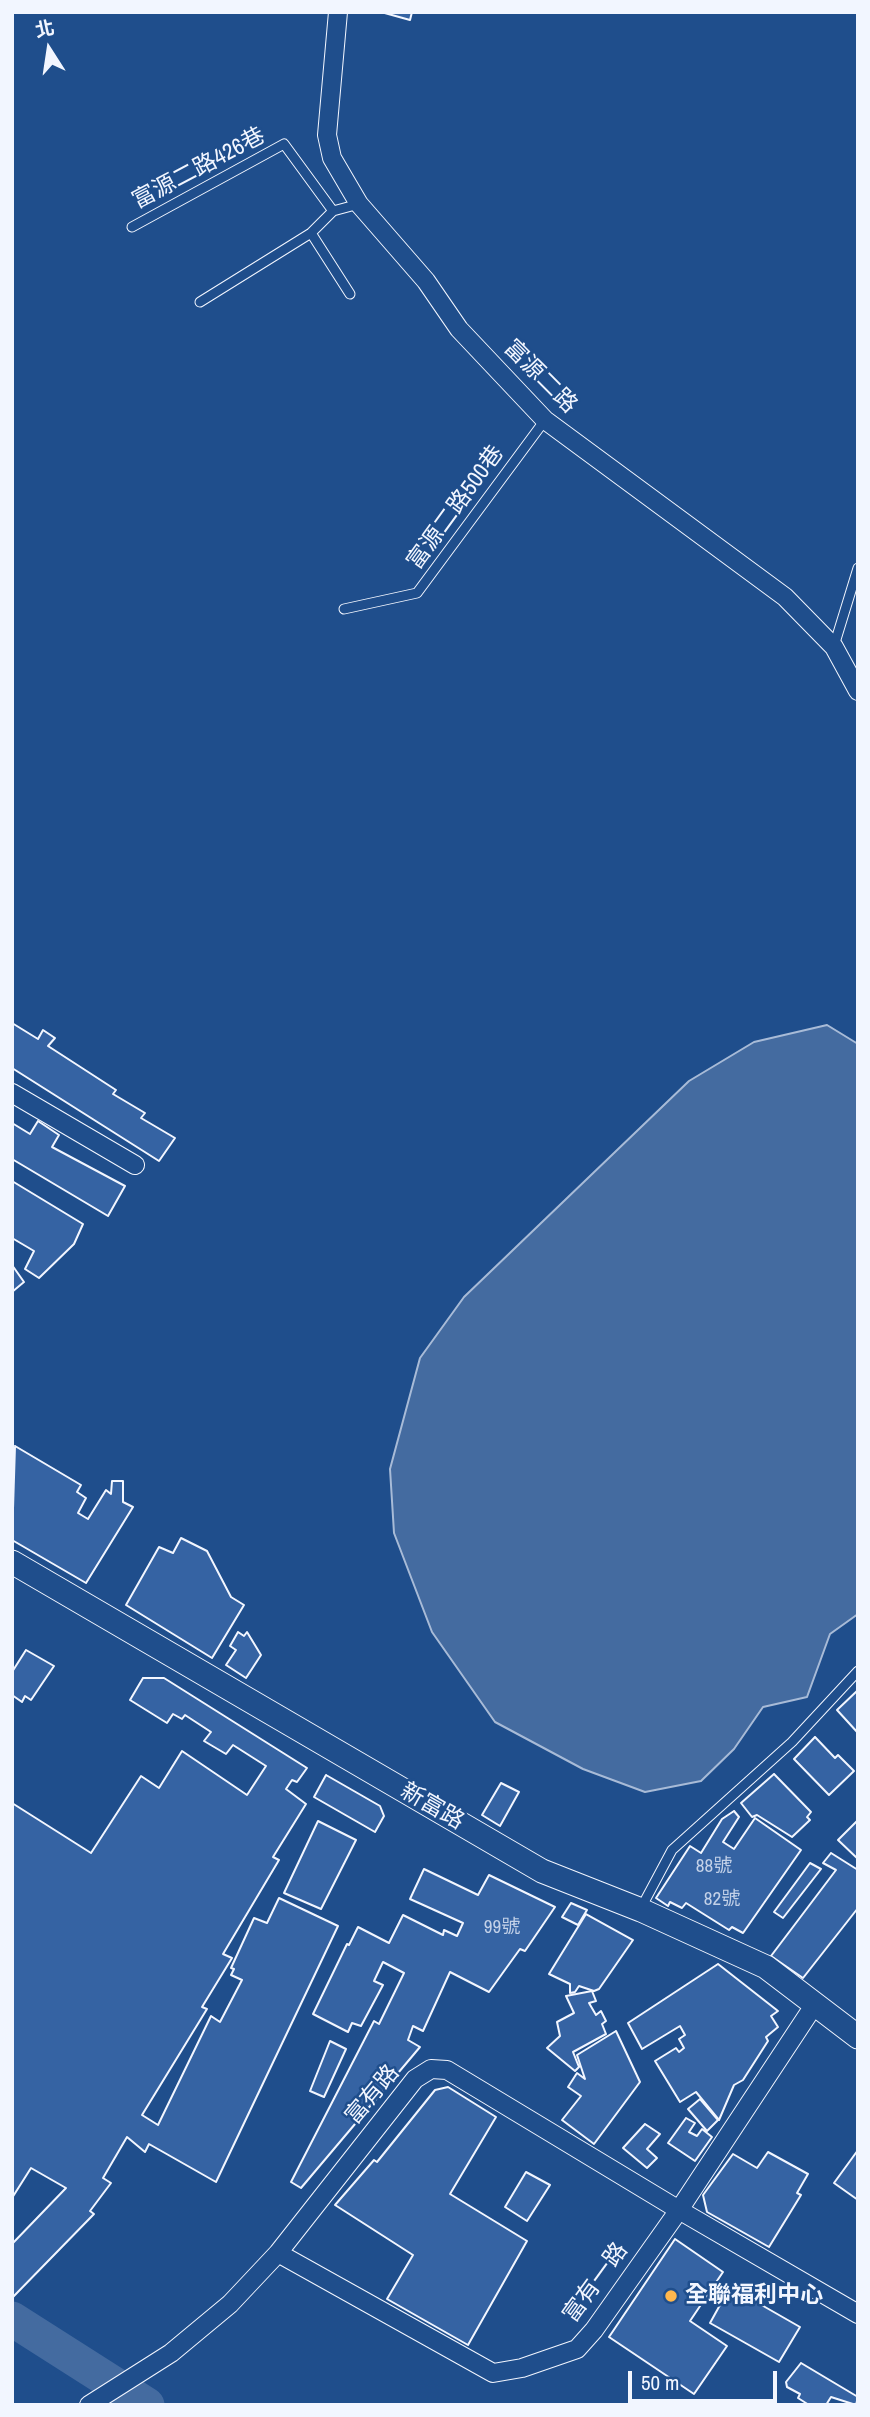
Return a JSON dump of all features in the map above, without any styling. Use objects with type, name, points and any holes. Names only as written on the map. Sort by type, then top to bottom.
[{"type":"street","name":"富源二路","points":[[338,12],[327,135],[332,158],[359,204],[426,281],[458,329],[545,420],[785,597],[834,647],[858,691]]},
{"type":"street","points":[[12,1093],[135,1165]]},
{"type":"street","name":"新富路","points":[[12,1562],[542,1871],[640,1910],[766,1967],[858,2037]]},
{"type":"street","name":"富有一路","points":[[278,2253],[493,2373],[522,2368],[577,2348],[594,2330],[679,2210],[816,2004]]},
{"type":"street","name":"富有路","points":[[89,2405],[172,2353],[230,2304],[278,2253],[415,2079],[431,2069],[447,2070],[858,2314]]},
{"type":"lane","name":"富源二路426巷","points":[[132,226],[284,144],[333,211]]},
{"type":"lane","points":[[200,302],[311,233],[333,211],[359,204]]},
{"type":"lane","points":[[311,233],[350,294]]},
{"type":"lane","name":"富源二路500巷","points":[[344,608],[417,593],[545,420]]},
{"type":"lane","points":[[834,647],[858,568]]},
{"type":"lane","points":[[640,1910],[672,1850],[792,1742],[858,1671]]},
{"type":"water","points":[[827,1025],[858,1044],[858,1614],[830,1634],[807,1697],[763,1707],[734,1749],[701,1781],[645,1792],[583,1769],[495,1722],[432,1632],[394,1533],[390,1469],[420,1358],[464,1297],[689,1081],[754,1042]]},
{"type":"building","points":[[381,12],[412,12],[410,20]]},
{"type":"building","points":[[12,1023],[38,1039],[43,1030],[55,1038],[48,1046],[116,1090],[113,1094],[145,1113],[141,1118],[175,1138],[159,1161],[12,1068]]},
{"type":"building","points":[[38,1121],[59,1135],[52,1147],[125,1186],[108,1216],[12,1159],[12,1123],[30,1134]]},
{"type":"building","points":[[12,1181],[83,1224],[74,1244],[39,1278],[25,1269],[34,1251],[12,1238]]},
{"type":"building","points":[[12,1265],[24,1282],[12,1292]]},
{"type":"building","points":[[15,1446],[81,1485],[77,1492],[86,1498],[78,1513],[88,1519],[106,1490],[111,1494],[112,1481],[123,1481],[123,1502],[133,1507],[86,1583],[12,1540]]},
{"type":"building","points":[[181,1538],[207,1551],[231,1597],[244,1605],[212,1658],[126,1605],[159,1547],[173,1553]]},
{"type":"building","points":[[238,1632],[244,1636],[247,1632],[261,1655],[246,1678],[226,1665],[236,1650],[230,1646]]},
{"type":"building","points":[[26,1650],[54,1666],[31,1700],[25,1696],[22,1702],[12,1695],[12,1672]]},
{"type":"building","points":[[143,1678],[164,1678],[307,1768],[297,1782],[292,1780],[286,1789],[306,1804],[273,1857],[279,1860],[223,1954],[232,1958],[202,2007],[207,2009],[142,2115],[158,2125],[211,2016],[220,2022],[242,1980],[231,1975],[234,1969],[231,1968],[254,1918],[267,1923],[279,1898],[338,1926],[216,2182],[149,2144],[145,2152],[127,2137],[103,2178],[111,2183],[90,2211],[94,2214],[12,2298],[12,2244],[66,2188],[31,2168],[12,2198],[12,1803],[91,1853],[141,1776],[159,1788],[182,1751],[247,1795],[266,1766],[233,1745],[226,1754],[204,1741],[211,1732],[185,1715],[182,1719],[173,1714],[167,1723],[130,1700]]},
{"type":"building","points":[[858,1690],[858,1733],[837,1710]]},
{"type":"building","points":[[815,1737],[835,1758],[838,1755],[854,1771],[829,1795],[794,1759]]},
{"type":"building","points":[[774,1774],[811,1812],[807,1817],[810,1820],[792,1837],[757,1815],[752,1817],[741,1803]]},
{"type":"building","points":[[326,1775],[380,1806],[384,1816],[375,1832],[314,1797]]},
{"type":"building","points":[[501,1783],[519,1792],[500,1826],[482,1815]]},
{"type":"building","points":[[734,1811],[739,1817],[723,1842],[734,1849],[755,1818],[801,1850],[743,1933],[732,1927],[729,1930],[686,1903],[682,1908],[670,1902],[668,1906],[656,1898],[690,1846],[701,1853],[722,1819]]},
{"type":"building","points":[[858,1820],[858,1859],[838,1840]]},
{"type":"building","points":[[318,1821],[356,1840],[321,1909],[284,1893]]},
{"type":"building","points":[[831,1853],[858,1870],[858,1908],[803,1978],[771,1956],[836,1870],[823,1863]]},
{"type":"building","points":[[810,1863],[821,1869],[783,1918],[774,1912]]},
{"type":"building","points":[[424,1869],[478,1895],[489,1875],[555,1907],[525,1951],[520,1949],[489,1992],[450,1972],[423,2031],[413,2026],[408,2040],[420,2047],[301,2188],[291,2182],[374,2021],[379,2024],[404,1973],[383,1962],[374,1981],[383,1985],[361,2026],[352,2023],[348,2032],[313,2014],[347,1944],[349,1945],[358,1927],[389,1943],[403,1915],[443,1935],[444,1930],[457,1936],[463,1923],[410,1899]]},
{"type":"building","points":[[571,1903],[587,1910],[578,1925],[562,1917]]},
{"type":"building","points":[[586,1914],[633,1940],[599,1989],[594,1991],[579,1986],[575,1992],[570,1993],[570,1984],[549,1974]]},
{"type":"building","points":[[718,1964],[778,2011],[771,2016],[778,2027],[766,2037],[768,2041],[743,2080],[734,2085],[719,2120],[696,2092],[680,2102],[655,2061],[676,2048],[679,2052],[684,2048],[679,2039],[685,2035],[680,2026],[642,2049],[628,2023]]},
{"type":"building","points":[[592,1991],[596,2001],[589,2003],[596,2015],[601,2011],[606,2021],[602,2024],[606,2034],[573,2052],[579,2067],[575,2071],[547,2048],[560,2036],[557,2022],[574,2013],[566,1996]]},
{"type":"building","points":[[616,2031],[640,2082],[594,2144],[562,2120],[581,2096],[568,2087],[577,2073],[585,2079],[577,2055]]},
{"type":"building","points":[[330,2041],[346,2049],[324,2097],[310,2091]]},
{"type":"building","points":[[448,2087],[496,2117],[450,2194],[527,2241],[468,2345],[387,2299],[413,2255],[335,2205],[374,2160],[377,2162],[435,2090]]},
{"type":"building","points":[[700,2099],[718,2120],[707,2131],[688,2109]]},
{"type":"building","points":[[686,2118],[695,2123],[689,2132],[697,2136],[702,2129],[712,2137],[695,2161],[668,2143]]},
{"type":"building","points":[[645,2124],[660,2134],[647,2149],[657,2158],[647,2168],[623,2148]]},
{"type":"building","points":[[858,2150],[858,2200],[834,2183]]},
{"type":"building","points":[[768,2152],[808,2174],[797,2193],[801,2195],[769,2247],[707,2212],[703,2195],[733,2154],[757,2168]]},
{"type":"building","points":[[526,2172],[550,2185],[527,2221],[505,2207]]},
{"type":"building","name":"全聯福利中心","points":[[675,2239],[723,2272],[690,2321],[727,2346],[694,2394],[609,2337]]},
{"type":"building","points":[[730,2287],[800,2327],[779,2362],[710,2323]]},
{"type":"building","points":[[801,2363],[858,2397],[856,2405],[831,2397],[826,2405],[809,2405],[798,2398],[800,2394],[787,2387],[786,2382]]},
{"type":"waterway","points":[[12,2319],[147,2405]]},
{"type":"place","name":"全聯福利中心","points":[[671,2296]]}]
